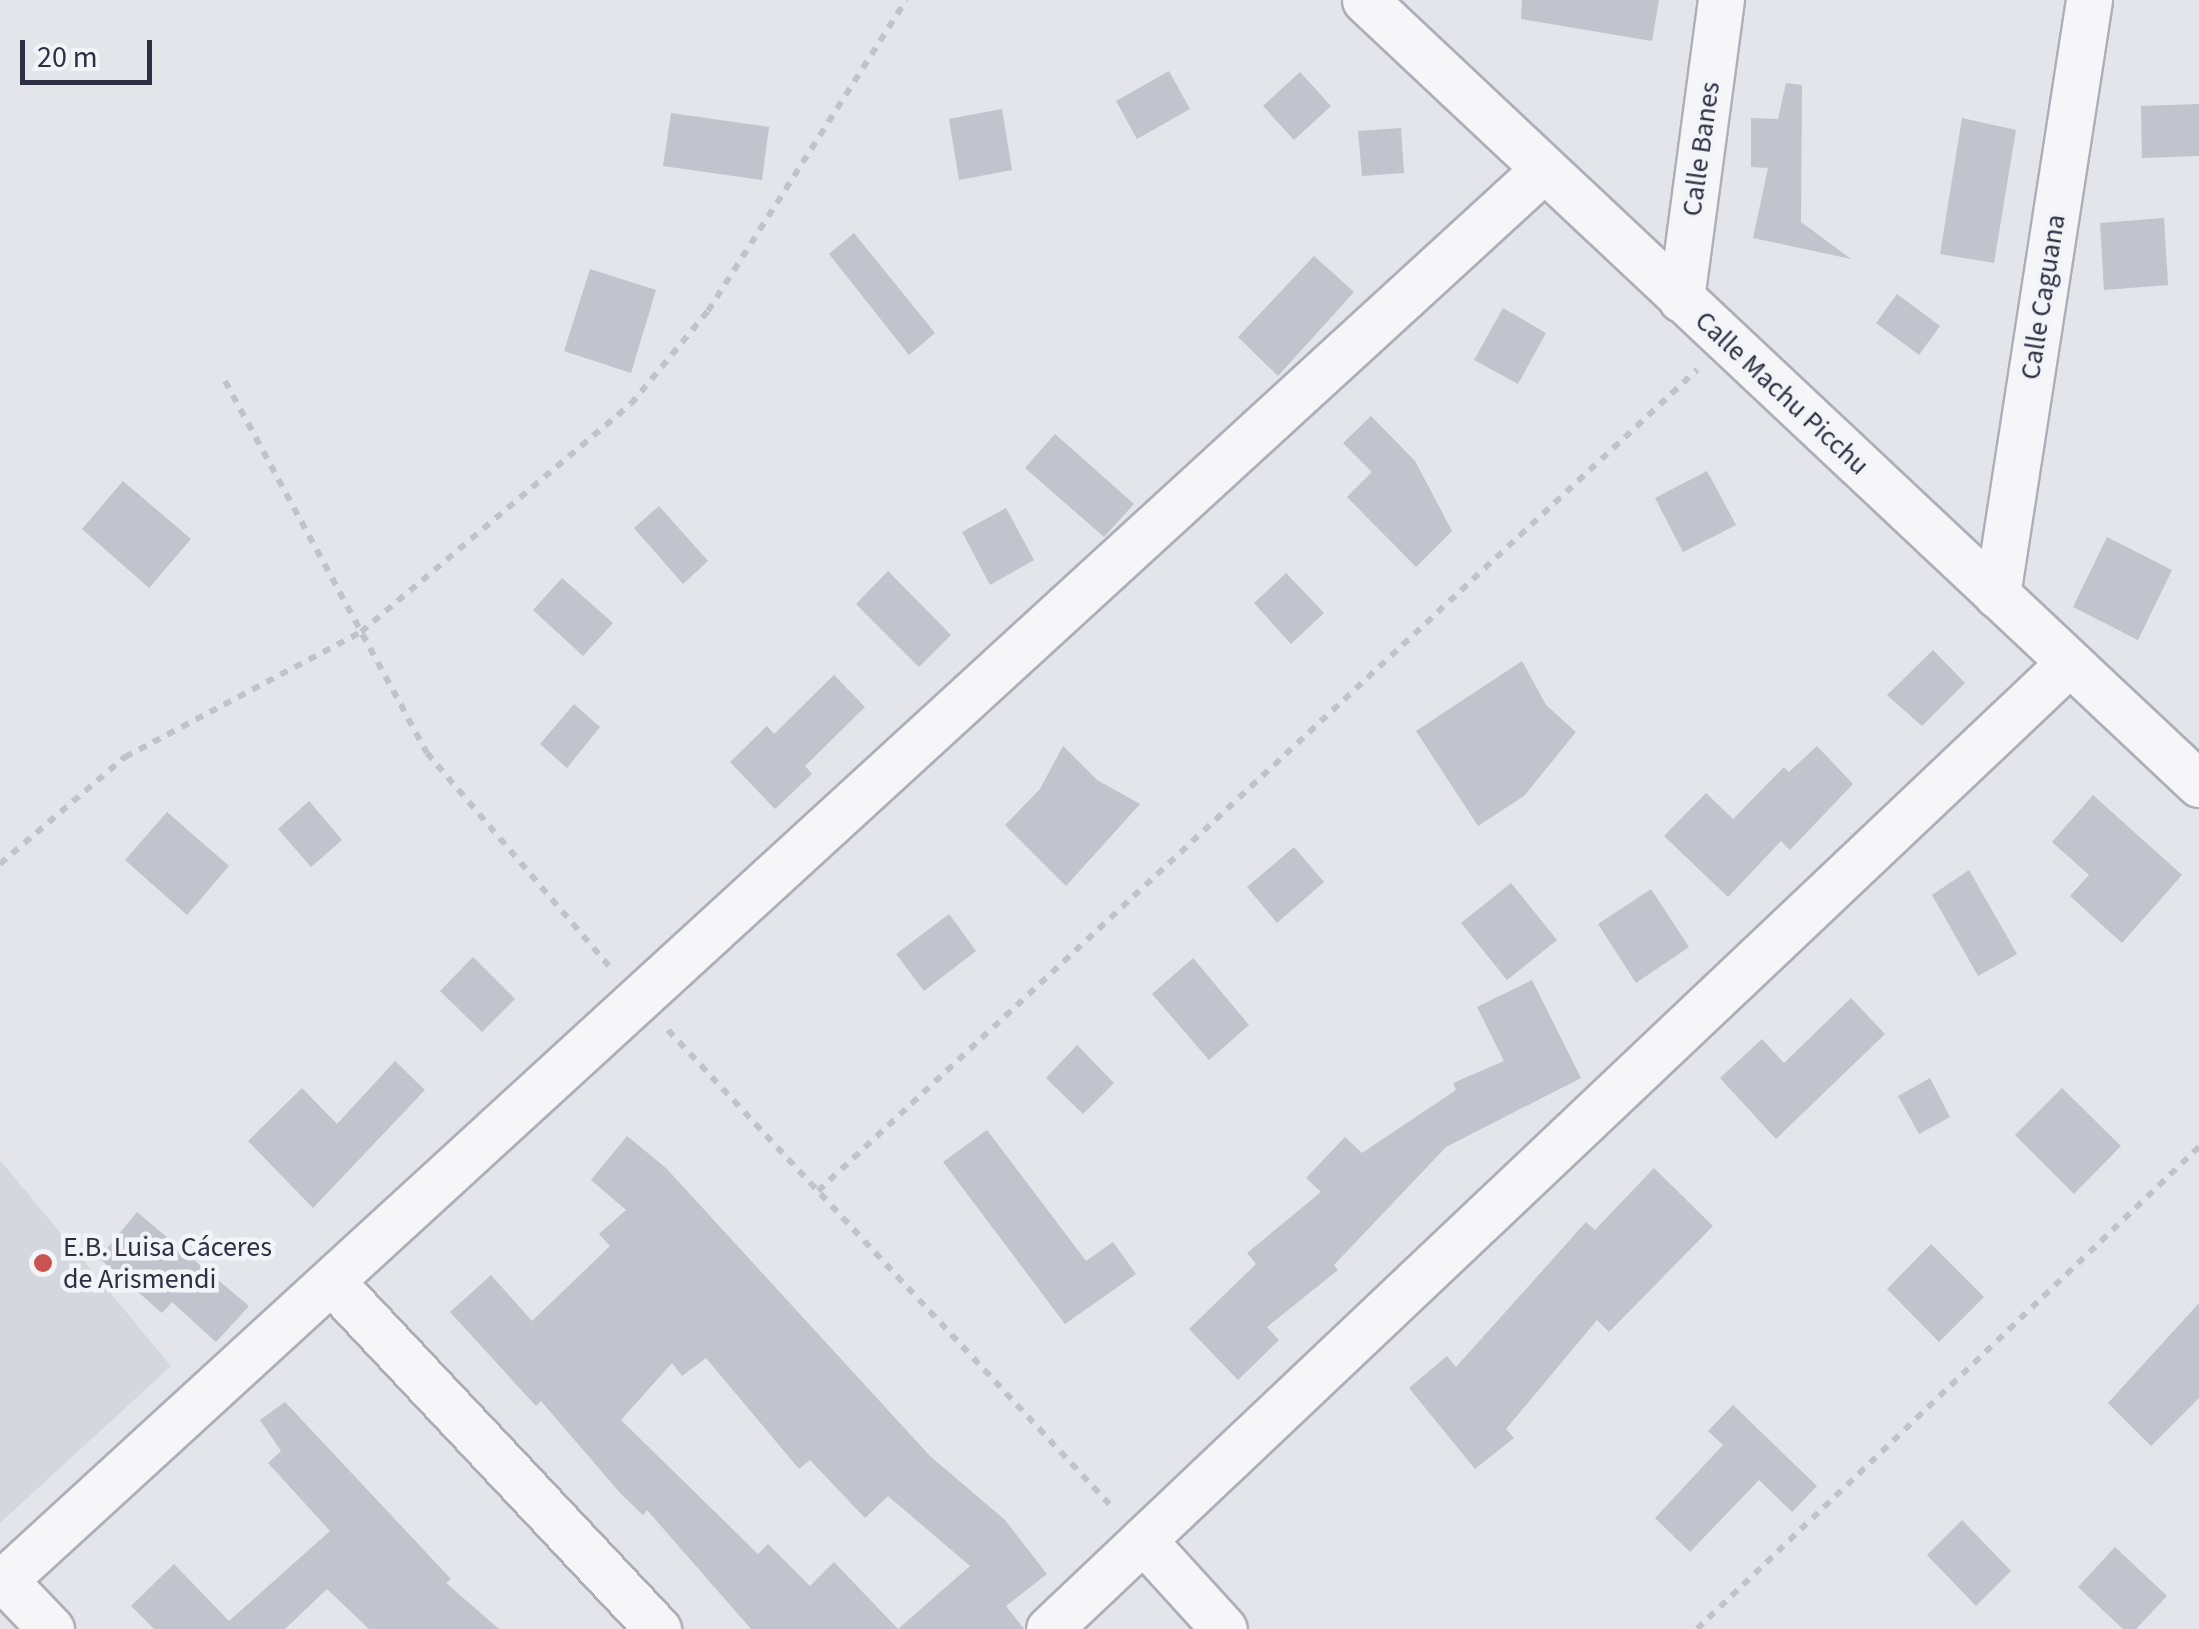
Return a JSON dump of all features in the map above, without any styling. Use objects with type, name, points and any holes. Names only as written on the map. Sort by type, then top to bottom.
[{"type":"street","name":"Calle Machu Picchu","points":[[1365,0],[2199,784]]},
{"type":"street","name":"Calle Banes","points":[[1682,298],[1721,0]]},
{"type":"street","name":"Calle Caguana","points":[[1997,595],[2088,0]]},
{"type":"street","points":[[51,1629],[2,1582],[1544,170]]},
{"type":"street","points":[[1049,1629],[2070,663]]},
{"type":"street","points":[[331,1281],[658,1629]]},
{"type":"street","points":[[1143,1540],[1224,1629]]},
{"type":"path","points":[[0,864],[125,757],[361,632],[631,404],[708,311],[906,0]]},
{"type":"path","points":[[818,1191],[1728,342]]},
{"type":"path","points":[[1697,1629],[2199,1147]]},
{"type":"shaded area","name":"E.B. Luisa Cáceres de Arismendi","points":[[0,1160],[171,1366],[0,1523]]},
{"type":"building","points":[[1522,0],[1659,0],[1652,41],[1521,19]]},
{"type":"building","points":[[1169,71],[1190,109],[1137,139],[1116,101]]},
{"type":"building","points":[[1300,72],[1331,106],[1294,140],[1263,106]]},
{"type":"building","points":[[1786,83],[1802,85],[1801,222],[1851,259],[1753,238],[1768,168],[1751,167],[1751,118],[1778,119]]},
{"type":"building","points":[[2199,104],[2199,156],[2142,158],[2141,106]]},
{"type":"building","points":[[1002,109],[1012,170],[959,180],[949,119]]},
{"type":"building","points":[[671,113],[769,127],[762,180],[663,166]]},
{"type":"building","points":[[1962,118],[2016,130],[1994,263],[1940,254]]},
{"type":"building","points":[[1401,128],[1404,173],[1362,176],[1358,131]]},
{"type":"building","points":[[2164,218],[2168,285],[2104,290],[2100,223]]},
{"type":"building","points":[[854,233],[935,333],[909,355],[829,254]]},
{"type":"building","points":[[1314,256],[1354,292],[1278,376],[1238,337]]},
{"type":"building","points":[[590,269],[656,290],[631,373],[564,351]]},
{"type":"building","points":[[1897,294],[1940,326],[1919,355],[1876,323]]},
{"type":"building","points":[[1503,308],[1546,333],[1518,384],[1474,360]]},
{"type":"building","points":[[1371,416],[1415,461],[1452,531],[1416,567],[1347,497],[1372,472],[1343,443]]},
{"type":"building","points":[[1055,434],[1134,504],[1104,537],[1025,468]]},
{"type":"building","points":[[1707,471],[1736,525],[1683,552],[1655,498]]},
{"type":"building","points":[[123,481],[191,539],[149,588],[82,529]]},
{"type":"building","points":[[659,506],[708,561],[683,584],[634,528]]},
{"type":"building","points":[[1006,508],[1034,560],[990,585],[962,532]]},
{"type":"building","points":[[2107,537],[2172,570],[2138,640],[2073,607]]},
{"type":"building","points":[[888,571],[951,635],[919,667],[856,604]]},
{"type":"building","points":[[1286,573],[1324,613],[1291,644],[1254,603]]},
{"type":"building","points":[[562,578],[613,623],[583,656],[533,610]]},
{"type":"building","points":[[1933,650],[1965,683],[1922,726],[1887,695]]},
{"type":"building","points":[[1522,661],[1546,705],[1576,732],[1524,796],[1478,826],[1416,731]]},
{"type":"building","points":[[834,675],[865,707],[805,766],[812,774],[775,809],[730,762],[767,726],[774,734]]},
{"type":"building","points":[[574,704],[600,727],[567,768],[540,744]]},
{"type":"building","points":[[1063,746],[1097,780],[1140,804],[1066,886],[1005,825],[1040,789]]},
{"type":"building","points":[[1817,746],[1853,784],[1790,850],[1781,841],[1728,897],[1664,836],[1706,793],[1733,819],[1784,767],[1789,772]]},
{"type":"building","points":[[2093,795],[2182,875],[2122,943],[2070,896],[2089,875],[2052,842]]},
{"type":"building","points":[[309,801],[342,840],[311,867],[278,829]]},
{"type":"building","points":[[167,812],[229,866],[187,915],[125,860]]},
{"type":"building","points":[[1294,847],[1324,882],[1277,923],[1247,887]]},
{"type":"building","points":[[1969,870],[2017,954],[1978,976],[1932,895]]},
{"type":"building","points":[[1511,883],[1557,940],[1507,980],[1461,923]]},
{"type":"building","points":[[1651,889],[1689,947],[1636,983],[1598,924]]},
{"type":"building","points":[[949,914],[976,951],[924,991],[896,954]]},
{"type":"building","points":[[473,957],[515,999],[482,1032],[440,991]]},
{"type":"building","points":[[1193,958],[1249,1025],[1209,1060],[1152,994]]},
{"type":"building","points":[[1532,980],[1581,1078],[1446,1147],[1334,1265],[1338,1270],[1267,1327],[1279,1340],[1238,1380],[1189,1329],[1256,1264],[1247,1253],[1321,1192],[1306,1178],[1345,1137],[1362,1153],[1456,1090],[1453,1083],[1504,1061],[1477,1007]]},
{"type":"building","points":[[1851,998],[1885,1034],[1776,1139],[1720,1078],[1762,1039],[1784,1063]]},
{"type":"building","points":[[1077,1045],[1114,1083],[1083,1114],[1046,1078]]},
{"type":"building","points":[[395,1061],[425,1090],[313,1208],[248,1141],[302,1088],[337,1124]]},
{"type":"building","points":[[1930,1078],[1950,1117],[1919,1134],[1898,1096]]},
{"type":"building","points":[[2062,1088],[2121,1146],[2074,1194],[2015,1135]]},
{"type":"building","points":[[987,1130],[1086,1261],[1113,1242],[1136,1274],[1065,1324],[943,1162]]},
{"type":"building","points":[[627,1136],[666,1168],[930,1456],[1005,1520],[1047,1574],[1006,1606],[1024,1629],[898,1629],[751,1629],[647,1510],[643,1515],[621,1494],[541,1401],[536,1406],[450,1312],[491,1275],[532,1321],[610,1246],[599,1234],[626,1210],[591,1180]],"holes":[[[706,1358],[799,1469],[810,1460],[865,1518],[888,1496],[970,1566],[898,1629],[834,1562],[810,1586],[768,1544],[758,1554],[621,1420],[672,1363],[682,1376]]]},
{"type":"building","points":[[1654,1168],[1713,1226],[1609,1332],[1597,1320],[1506,1429],[1514,1438],[1475,1469],[1409,1388],[1447,1356],[1456,1367],[1586,1222],[1595,1230]]},
{"type":"building","points":[[137,1212],[249,1306],[216,1342],[172,1302],[162,1313],[99,1258]]},
{"type":"building","points":[[1931,1244],[1984,1297],[1939,1342],[1887,1289]]},
{"type":"building","points":[[2199,1303],[2199,1398],[2151,1446],[2108,1403]]},
{"type":"building","points":[[285,1402],[451,1579],[446,1583],[499,1629],[369,1629],[327,1589],[285,1629],[154,1629],[131,1606],[174,1564],[229,1621],[330,1531],[268,1463],[281,1451],[260,1420]]},
{"type":"building","points":[[1733,1405],[1817,1486],[1792,1512],[1759,1480],[1690,1552],[1655,1518],[1723,1445],[1708,1431]]},
{"type":"building","points":[[1962,1520],[2011,1571],[1976,1606],[1927,1555]]},
{"type":"building","points":[[2115,1547],[2167,1596],[2136,1629],[2123,1629],[2078,1587]]},
{"type":"place","name":"E.B. Luisa Cáceres de Arismendi","points":[[43,1263]]}]
